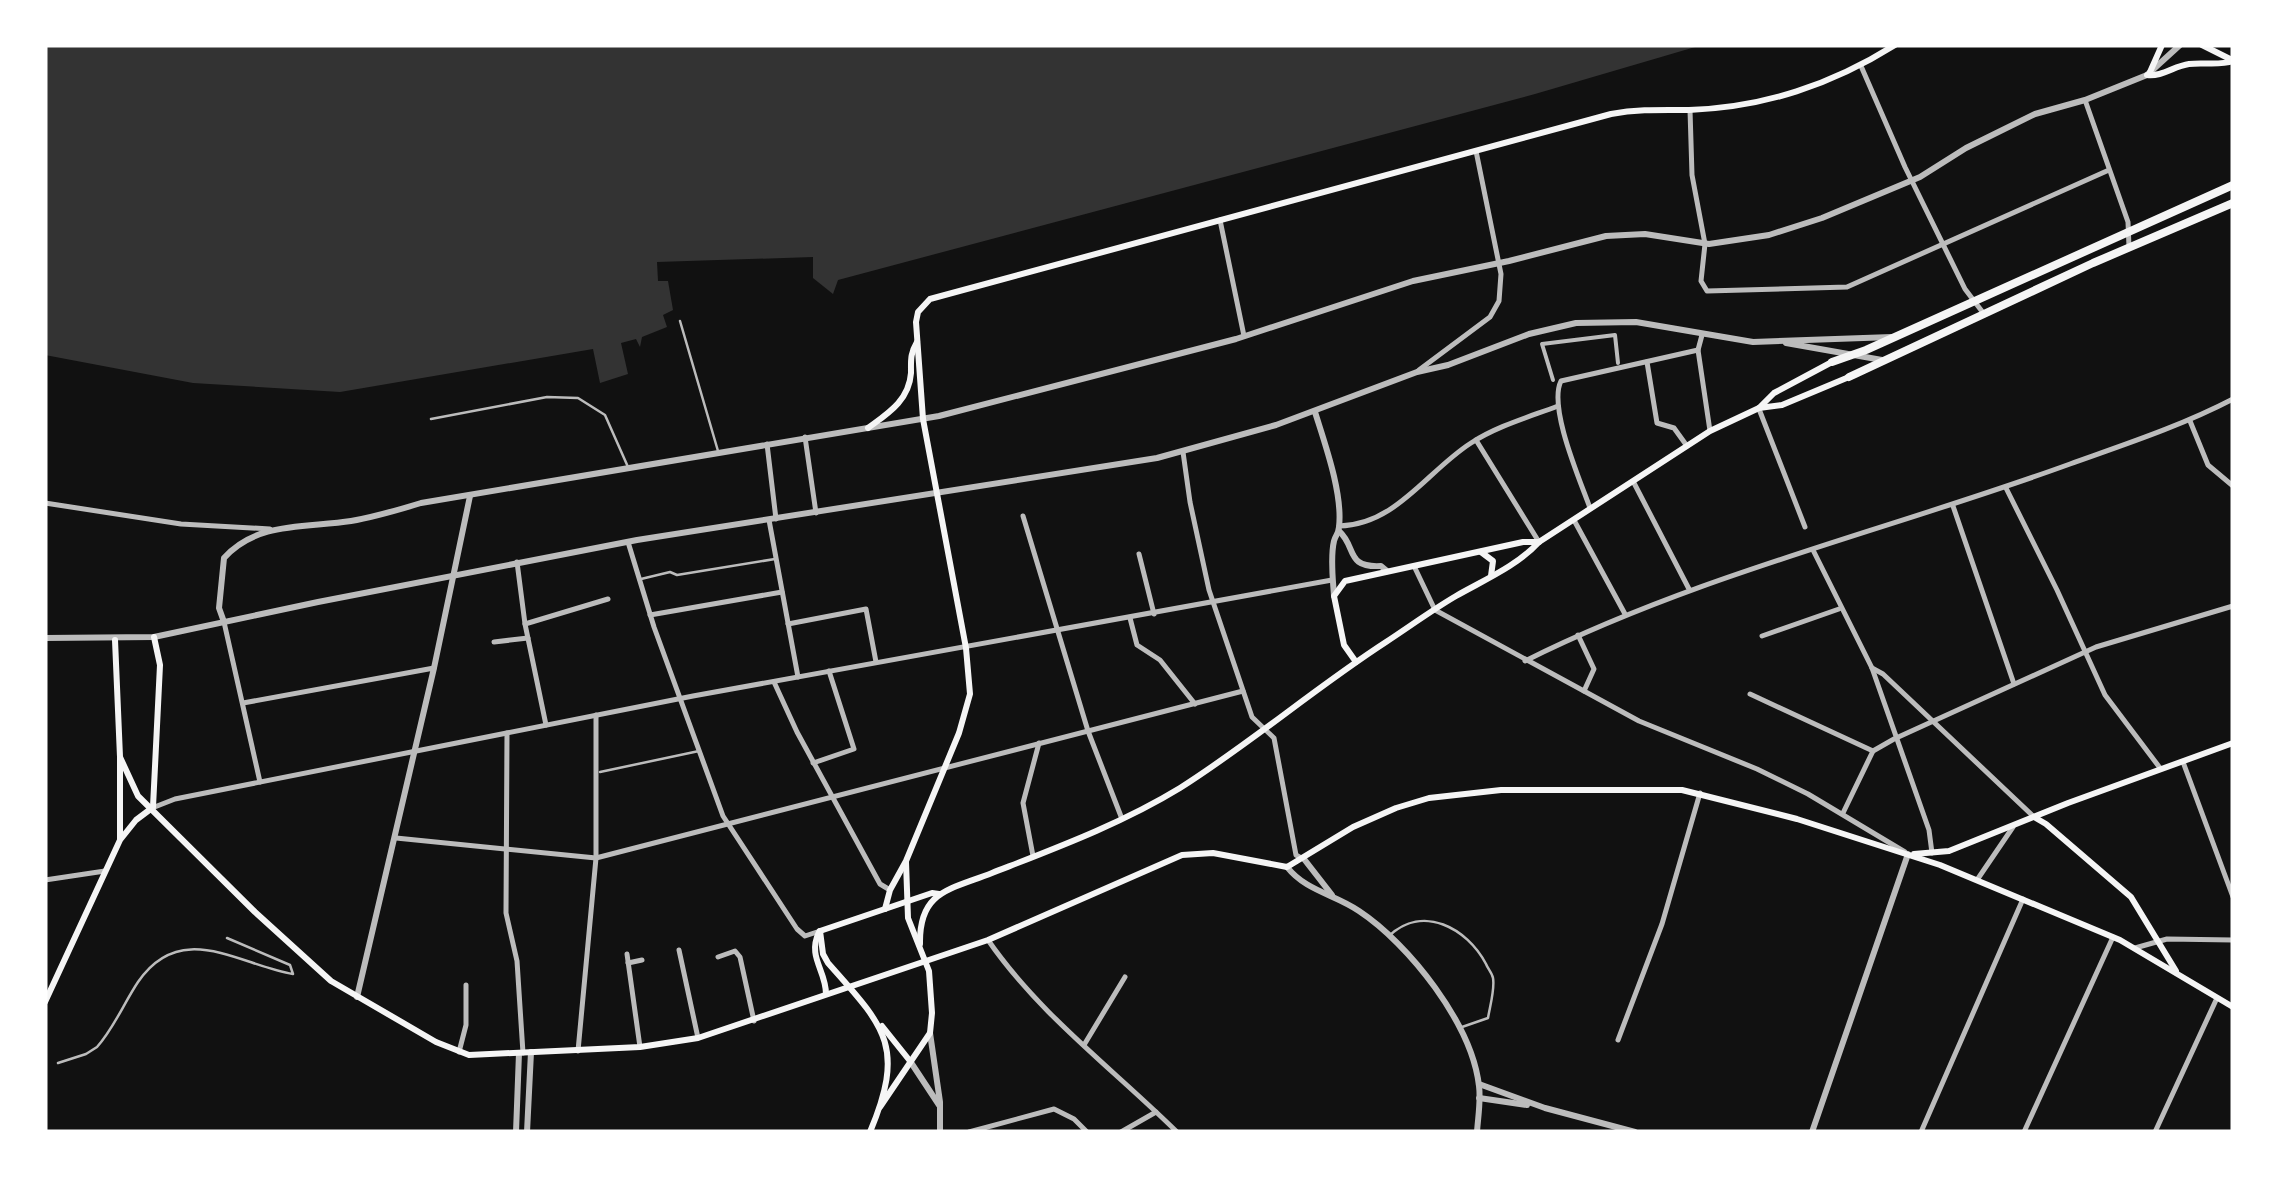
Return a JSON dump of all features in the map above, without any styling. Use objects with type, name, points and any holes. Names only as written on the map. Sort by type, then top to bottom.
[{"type":"main road","points":[[885,908],[969,705],[966,648],[922,419],[918,312],[936,296],[1630,110],[1690,110],[1786,96],[1861,66],[1894,45]]},
{"type":"main road","points":[[2162,45],[2148,74],[2155,76],[2191,63],[2233,61]]},
{"type":"main road","points":[[2202,45],[2233,61]]},
{"type":"main road","points":[[820,931],[939,894],[1033,857],[1181,787],[1356,662],[1528,554],[1539,542],[1710,431],[1758,408],[1774,393],[1832,362],[2233,185]]},
{"type":"main road","points":[[1758,408],[1782,405],[1849,377],[2233,203]]},
{"type":"main road","points":[[868,428],[889,414],[901,399],[910,382],[910,354],[917,341]]},
{"type":"main road","points":[[1356,662],[1344,645],[1334,596],[1345,581],[1523,542],[1539,542]]},
{"type":"main road","points":[[1480,552],[1494,561],[1491,576]]},
{"type":"main road","points":[[45,1002],[120,840],[152,808],[160,666],[154,637]]},
{"type":"main road","points":[[116,640],[120,757],[135,793],[319,971],[357,998],[459,1052],[480,1056],[640,1047],[698,1038],[988,940],[1182,855],[1213,853],[1287,867],[1353,827],[1396,808],[1429,798],[1500,790],[1657,788],[1700,793],[1908,854],[2135,948],[2233,1006]]},
{"type":"main road","points":[[1908,854],[1949,851],[2233,743]]},
{"type":"main road","points":[[120,757],[120,840]]},
{"type":"main road","points":[[2034,817],[2131,896],[2176,972]]},
{"type":"main road","points":[[880,1107],[930,1033],[932,1013],[926,962],[908,918],[906,861]]},
{"type":"main road","points":[[920,944],[920,916],[939,894]]},
{"type":"main road","points":[[820,931],[822,954],[910,1060]]},
{"type":"main road","points":[[820,931],[814,952],[826,994]]},
{"type":"main road","points":[[870,1132],[880,1107],[890,1059],[881,1026]]},
{"type":"street","points":[[45,503],[161,521],[270,528],[351,521],[421,503],[922,419],[1244,336],[1384,288],[1622,234],[1705,244],[1769,236],[1912,180],[2013,124],[2148,74],[2180,45]]},
{"type":"street","points":[[1861,66],[1912,180],[1973,300],[1984,314]]},
{"type":"street","points":[[2085,100],[2130,232],[2129,248]]},
{"type":"street","points":[[1690,110],[1692,175],[1705,244],[1701,285],[1707,291],[1846,287],[2108,170]]},
{"type":"street","points":[[1417,372],[1494,312],[1501,292],[1500,262],[1476,151]]},
{"type":"street","points":[[1220,220],[1244,336]]},
{"type":"street","points":[[45,638],[154,637],[628,542],[1104,468],[1183,452],[1315,412],[1529,334],[1576,323],[1620,320],[1883,360]]},
{"type":"street","points":[[1553,380],[1542,344],[1615,335],[1618,363]]},
{"type":"street","points":[[1702,335],[1698,350],[1710,431]]},
{"type":"street","points":[[1783,343],[1894,337]]},
{"type":"street","points":[[1592,511],[1558,406],[1557,386],[1561,381],[1698,350]]},
{"type":"street","points":[[1647,362],[1656,422],[1674,428],[1687,446]]},
{"type":"street","points":[[1525,660],[1689,589],[2006,488],[2190,421],[2233,399]]},
{"type":"street","points":[[1334,596],[1334,538],[1339,529],[1398,505],[1476,440],[1558,406]]},
{"type":"street","points":[[1758,408],[1805,527]]},
{"type":"street","points":[[1315,412],[1328,456],[1339,529],[1346,537],[1348,551],[1354,559],[1387,571]]},
{"type":"street","points":[[2190,421],[2208,465],[2233,486]]},
{"type":"street","points":[[804,438],[816,513]]},
{"type":"street","points":[[1476,440],[1539,542]]},
{"type":"street","points":[[767,444],[777,558],[798,677]]},
{"type":"street","points":[[1183,452],[1192,515],[1214,602],[1252,717],[1274,738],[1296,854],[1333,896]]},
{"type":"street","points":[[1634,483],[1689,589]]},
{"type":"street","points":[[2006,488],[2116,713],[2161,769]]},
{"type":"street","points":[[357,998],[470,496]]},
{"type":"street","points":[[1953,506],[2014,684]]},
{"type":"street","points":[[1023,516],[1088,731],[1122,818]]},
{"type":"street","points":[[1575,522],[1626,614]]},
{"type":"street","points":[[260,782],[218,608],[224,558],[270,528]]},
{"type":"street","points":[[628,542],[650,615],[728,824],[797,929],[806,936],[820,931]]},
{"type":"street","points":[[1814,550],[1872,668],[1925,819],[1932,854]]},
{"type":"street","points":[[1140,554],[1154,614]]},
{"type":"street","points":[[517,562],[546,725]]},
{"type":"street","points":[[1414,566],[1436,610],[1653,727],[1757,769],[1843,813],[1908,854],[1812,1132]]},
{"type":"street","points":[[152,808],[175,799],[682,698],[1333,580]]},
{"type":"street","points":[[650,615],[782,592]]},
{"type":"street","points":[[525,624],[608,600]]},
{"type":"street","points":[[1843,813],[1873,751],[1894,739],[2083,652],[2233,606]]},
{"type":"street","points":[[1762,636],[1840,608]]},
{"type":"street","points":[[788,624],[866,609],[876,662]]},
{"type":"street","points":[[1130,618],[1137,645],[1160,660],[1195,704]]},
{"type":"street","points":[[1578,635],[1594,669],[1584,692]]},
{"type":"street","points":[[494,642],[528,638]]},
{"type":"street","points":[[243,704],[434,668]]},
{"type":"street","points":[[1872,668],[1883,674],[2034,817]]},
{"type":"street","points":[[813,762],[854,748],[829,671]]},
{"type":"street","points":[[774,682],[880,884],[890,890]]},
{"type":"street","points":[[396,838],[596,858],[1243,691]]},
{"type":"street","points":[[1750,694],[1873,751]]},
{"type":"street","points":[[578,1050],[596,858],[596,716]]},
{"type":"street","points":[[507,732],[506,913],[517,961],[527,1132]]},
{"type":"street","points":[[1033,857],[1023,803],[1039,743]]},
{"type":"street","points":[[2183,762],[2233,897]]},
{"type":"street","points":[[1618,1040],[1662,924],[1700,793]]},
{"type":"street","points":[[1977,880],[2013,827]]},
{"type":"street","points":[[1287,867],[1304,884],[1358,910],[1389,936],[1443,998],[1461,1027],[1479,1084],[1477,1132]]},
{"type":"street","points":[[45,880],[105,872]]},
{"type":"street","points":[[1921,1132],[2023,899]]},
{"type":"street","points":[[2024,1132],[2113,938]]},
{"type":"street","points":[[988,940],[1010,972],[1177,1132]]},
{"type":"street","points":[[2135,948],[2158,940],[2233,940]]},
{"type":"street","points":[[718,956],[732,948],[742,966],[754,1021]]},
{"type":"street","points":[[679,950],[698,1038]]},
{"type":"street","points":[[626,954],[640,1047]]},
{"type":"street","points":[[628,963],[642,960]]},
{"type":"street","points":[[1084,1045],[1126,977]]},
{"type":"street","points":[[459,1052],[466,1025],[466,985]]},
{"type":"street","points":[[2155,1132],[2218,997]]},
{"type":"street","points":[[930,1033],[940,1132]]},
{"type":"street","points":[[516,1132],[524,1053]]},
{"type":"street","points":[[910,1060],[938,1106]]},
{"type":"street","points":[[1479,1084],[1544,1108],[1636,1132]]},
{"type":"street","points":[[1479,1098],[1544,1108]]},
{"type":"street","points":[[969,1132],[1054,1109],[1087,1132]]},
{"type":"street","points":[[1120,1132],[1156,1112]]},
{"type":"lane","points":[[680,321],[718,452]]},
{"type":"lane","points":[[431,419],[547,398],[578,398],[605,415],[628,468]]},
{"type":"lane","points":[[639,579],[777,558]]},
{"type":"lane","points":[[596,772],[701,750]]},
{"type":"lane","points":[[1389,936],[1407,922],[1447,926],[1473,943],[1493,978],[1488,1018],[1461,1027]]},
{"type":"lane","points":[[58,1063],[97,1047],[141,978],[170,955],[190,949],[220,952],[293,974],[290,965],[227,938]]},
{"type":"shaded area","points":[[45,45],[1702,45],[1535,94],[838,280],[833,294],[813,278],[813,257],[657,262],[658,281],[668,281],[673,310],[663,315],[667,327],[642,337],[640,347],[636,339],[621,343],[628,374],[600,383],[593,349],[340,392],[193,383],[45,355]]}]
